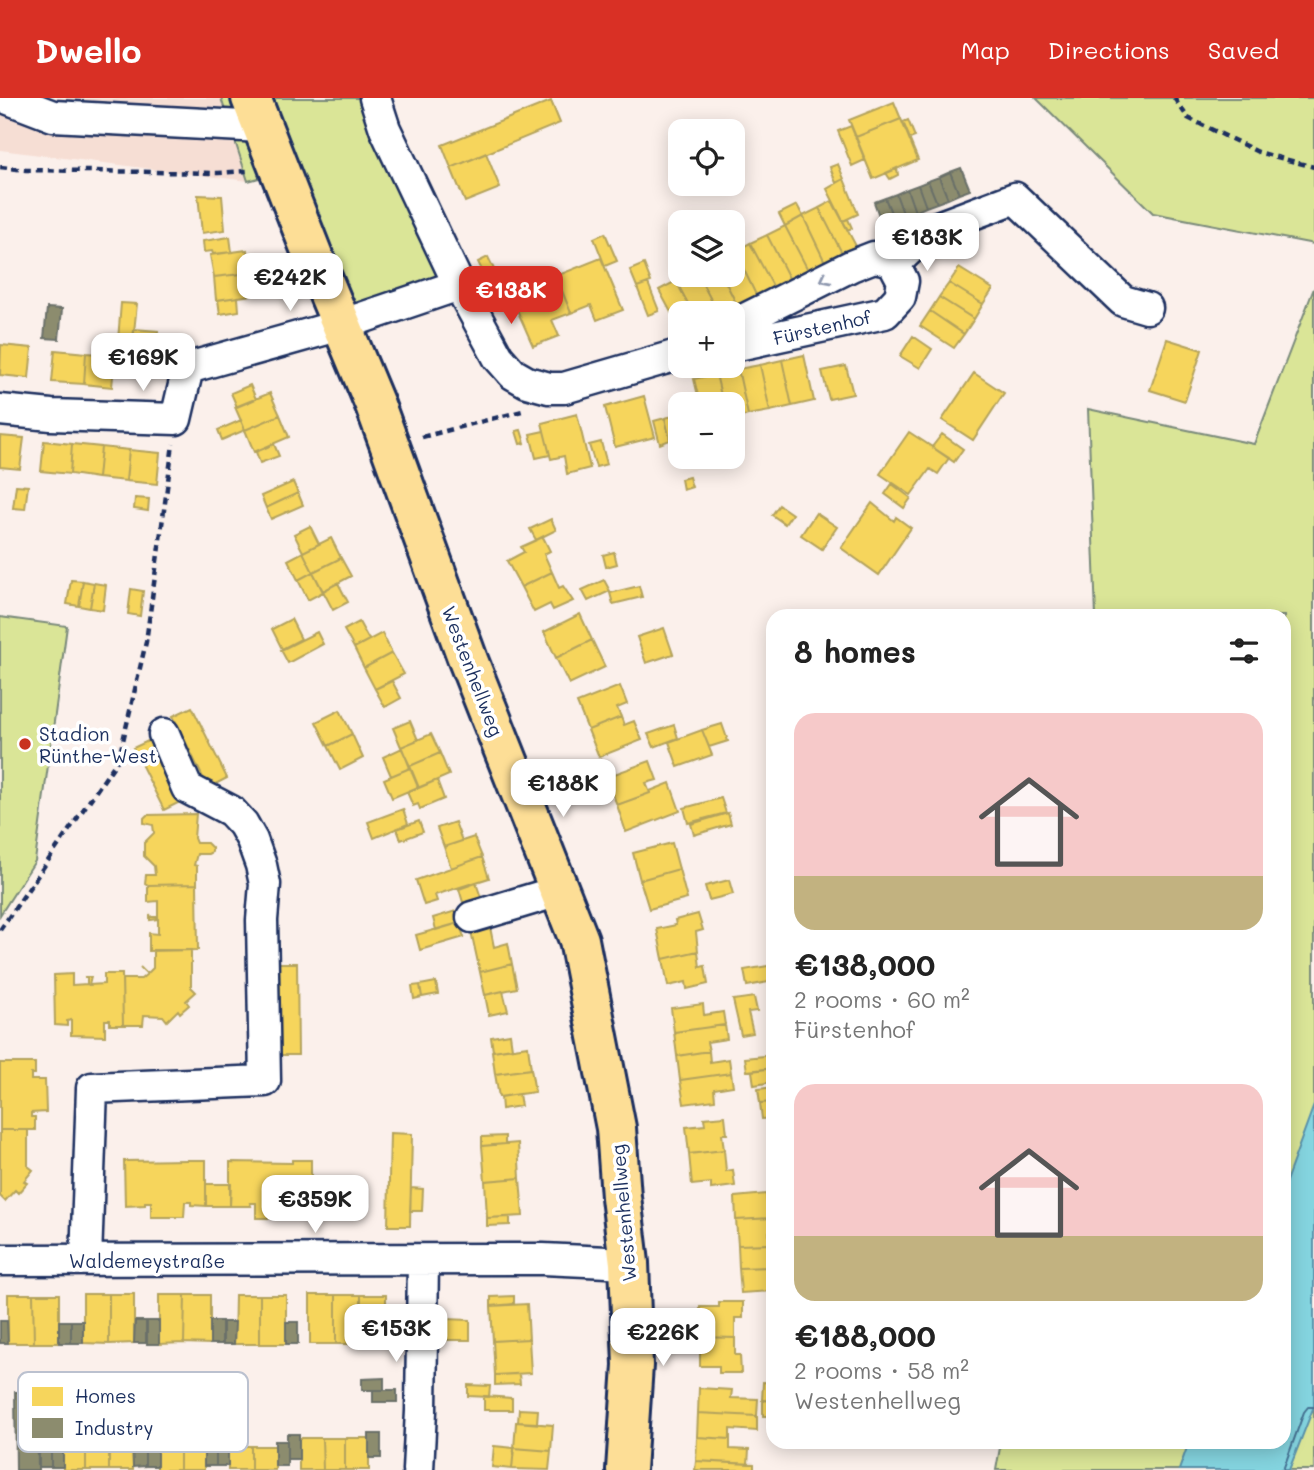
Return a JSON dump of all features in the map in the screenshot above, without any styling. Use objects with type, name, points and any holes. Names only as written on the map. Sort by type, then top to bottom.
[{"type":"main road","name":"Westenhellweg","points":[[256,113],[375,405],[468,660],[579,940],[616,1128],[629,1263],[633,1365],[626,1470]]},
{"type":"street","points":[[6,98],[53,116],[256,113]]},
{"type":"street","points":[[375,98],[385,128],[458,285],[498,357],[513,374],[527,382],[549,388],[564,388],[668,358]]},
{"type":"street","points":[[894,264],[930,230],[1015,198],[1124,301],[1147,308]]},
{"type":"street","name":"Fürstenhof","points":[[745,319],[874,257],[890,260],[900,272],[903,289],[894,306],[885,313],[745,343]]},
{"type":"street","points":[[0,410],[51,415],[176,419],[188,368],[341,325],[458,285]]},
{"type":"street","points":[[86,1260],[93,1088],[265,1081],[262,920],[265,884],[261,865],[252,840],[231,811],[187,788],[164,734]]},
{"type":"street","points":[[472,917],[559,891]]},
{"type":"street","name":"Waldemeystraße","points":[[0,1260],[543,1259],[629,1263]]},
{"type":"street","points":[[418,1470],[423,1260]]},
{"type":"path","points":[[1174,98],[1188,118],[1258,152],[1314,167]]},
{"type":"path","points":[[0,167],[26,170],[218,173],[278,169]]},
{"type":"path","points":[[391,450],[426,436],[541,406],[549,388]]},
{"type":"path","points":[[0,930],[119,758],[146,642],[176,419]]},
{"type":"shaded area","points":[[0,98],[221,98],[248,181],[0,150]]},
{"type":"green space","points":[[221,98],[391,98],[439,287],[351,319],[299,167],[248,181]]},
{"type":"green space","points":[[1036,98],[1314,98],[1314,244],[1153,213]]},
{"type":"green space","points":[[1314,288],[1314,1470],[996,1470],[1000,1449],[1291,1449],[1291,609],[1096,609],[1088,409],[1254,444]]},
{"type":"green space","name":"Stadion Rünthe-West","points":[[0,617],[67,626],[35,861],[0,915]]},
{"type":"water","points":[[1314,1105],[1314,1406],[1289,1470],[1179,1470],[1186,1449],[1291,1449],[1291,1168]]},
{"type":"building: Homes","points":[[551,101],[560,123],[451,168],[442,145]]},
{"type":"building: Homes","points":[[894,102],[901,119],[856,137],[849,120]]},
{"type":"building: Homes","points":[[901,119],[918,160],[873,179],[856,137]]},
{"type":"building: Homes","points":[[908,120],[915,137],[910,139],[903,122]]},
{"type":"building: Homes","points":[[851,126],[865,160],[852,166],[838,131]]},
{"type":"building: Homes","points":[[486,153],[500,188],[465,202],[451,168]]},
{"type":"building: Homes","points":[[838,164],[844,179],[836,183],[830,167]]},
{"type":"building: Homes","points":[[897,168],[898,175],[890,179],[886,173]]},
{"type":"building: Homes","points":[[844,179],[858,214],[843,221],[827,189]]},
{"type":"building: Homes","points":[[198,195],[222,196],[225,230],[202,233]]},
{"type":"building: Homes","points":[[832,201],[856,246],[842,253],[819,208]]},
{"type":"building: Homes","points":[[797,205],[803,216],[785,226],[779,214]]},
{"type":"building: Homes","points":[[819,208],[842,253],[825,262],[803,216]]},
{"type":"building: Homes","points":[[803,216],[825,262],[808,270],[785,226]]},
{"type":"building: Homes","points":[[848,219],[852,228],[848,230],[843,221]]},
{"type":"building: Homes","points":[[785,226],[808,270],[790,280],[767,235]]},
{"type":"building: Homes","points":[[605,233],[617,261],[605,266],[594,238]]},
{"type":"building: Homes","points":[[767,235],[790,280],[774,288],[750,243]]},
{"type":"building: Homes","points":[[230,237],[232,252],[204,252],[203,241]]},
{"type":"building: Homes","points":[[750,243],[774,288],[757,297],[745,272],[745,246]]},
{"type":"building: Homes","points":[[247,250],[250,273],[214,277],[210,255]]},
{"type":"building: Homes","points":[[488,257],[503,288],[493,293],[478,262]]},
{"type":"building: Homes","points":[[601,258],[623,310],[597,320],[591,305],[571,313],[556,276]]},
{"type":"building: Homes","points":[[644,264],[651,282],[637,287],[630,270]]},
{"type":"building: Homes","points":[[959,268],[993,289],[983,304],[949,283]]},
{"type":"building: Homes","points":[[745,272],[757,297],[745,303],[745,301],[735,301],[728,287],[745,287]]},
{"type":"building: Homes","points":[[250,273],[253,295],[216,300],[214,277]]},
{"type":"building: Homes","points":[[556,276],[571,313],[552,320],[559,336],[533,346],[510,294]]},
{"type":"building: Homes","points":[[648,283],[659,311],[648,315],[637,287]]},
{"type":"building: Homes","points":[[949,283],[983,304],[974,319],[939,297]]},
{"type":"building: Homes","points":[[668,285],[679,287],[687,301],[668,301],[668,307],[659,290]]},
{"type":"building: Homes","points":[[679,287],[704,287],[712,301],[687,301]]},
{"type":"building: Homes","points":[[704,287],[728,287],[735,301],[712,301]]},
{"type":"building: Homes","points":[[238,297],[239,311],[220,314],[218,300]]},
{"type":"building: Homes","points":[[939,297],[974,319],[964,334],[930,311]]},
{"type":"building: Homes","points":[[121,303],[137,304],[133,341],[118,340]]},
{"type":"building: Homes","points":[[930,311],[964,334],[954,348],[920,326]]},
{"type":"building: Homes","points":[[134,329],[158,331],[157,343],[133,341]]},
{"type":"building: Homes","points":[[913,336],[932,349],[920,368],[900,356]]},
{"type":"building: Homes","points":[[1167,339],[1202,350],[1185,401],[1150,390]]},
{"type":"building: Homes","points":[[1,345],[32,348],[29,378],[0,375]]},
{"type":"building: Homes","points":[[55,350],[86,353],[84,384],[52,382]]},
{"type":"building: Homes","points":[[86,353],[115,355],[112,387],[84,384]]},
{"type":"building: Homes","points":[[804,355],[814,401],[792,406],[782,360]]},
{"type":"building: Homes","points":[[782,360],[792,406],[770,411],[760,365]]},
{"type":"building: Homes","points":[[760,365],[770,411],[748,415],[740,378],[745,378],[745,368]]},
{"type":"building: Homes","points":[[846,366],[853,394],[829,399],[822,371]]},
{"type":"building: Homes","points":[[974,373],[1004,393],[973,440],[942,420]]},
{"type":"building: Homes","points":[[717,378],[740,378],[743,392],[720,392]]},
{"type":"building: Homes","points":[[717,378],[720,392],[697,392],[694,379]]},
{"type":"building: Homes","points":[[250,385],[256,399],[237,407],[231,393]]},
{"type":"building: Homes","points":[[270,393],[280,415],[245,430],[235,407]]},
{"type":"building: Homes","points":[[644,396],[655,437],[615,447],[605,407]]},
{"type":"building: Homes","points":[[577,414],[590,468],[567,474],[564,456],[551,459],[542,423]]},
{"type":"building: Homes","points":[[280,415],[289,437],[254,452],[245,430]]},
{"type":"building: Homes","points":[[665,418],[668,441],[660,444],[654,421]]},
{"type":"building: Homes","points":[[241,420],[245,430],[222,440],[218,430]]},
{"type":"building: Homes","points":[[521,430],[525,443],[520,444],[516,431]]},
{"type":"building: Homes","points":[[544,431],[550,455],[536,458],[530,434]]},
{"type":"building: Homes","points":[[909,432],[949,458],[938,474],[930,469],[911,495],[880,474]]},
{"type":"building: Homes","points":[[942,434],[963,449],[954,462],[932,447]]},
{"type":"building: Homes","points":[[0,436],[24,438],[20,469],[0,467]]},
{"type":"building: Homes","points":[[44,441],[72,444],[70,474],[41,471]]},
{"type":"building: Homes","points":[[601,442],[607,464],[596,467],[589,445]]},
{"type":"building: Homes","points":[[72,444],[101,447],[98,478],[70,474]]},
{"type":"building: Homes","points":[[274,444],[279,456],[260,463],[256,452]]},
{"type":"building: Homes","points":[[101,447],[129,450],[126,481],[98,478]]},
{"type":"building: Homes","points":[[129,450],[160,453],[157,484],[126,481]]},
{"type":"building: Homes","points":[[689,477],[692,487],[683,490],[681,479]]},
{"type":"building: Homes","points":[[293,482],[298,493],[266,508],[261,496]]},
{"type":"building: Homes","points":[[892,484],[911,498],[904,508],[885,494]]},
{"type":"building: Homes","points":[[16,485],[28,486],[25,509],[13,508]]},
{"type":"building: Homes","points":[[298,493],[303,505],[271,519],[266,508]]},
{"type":"building: Homes","points":[[135,498],[149,499],[148,511],[134,509]]},
{"type":"building: Homes","points":[[872,503],[894,521],[896,517],[911,528],[879,575],[841,548]]},
{"type":"building: Homes","points":[[779,505],[792,514],[785,524],[772,515]]},
{"type":"building: Homes","points":[[816,513],[837,527],[822,549],[801,535]]},
{"type":"building: Homes","points":[[551,519],[556,530],[536,540],[530,529]]},
{"type":"building: Homes","points":[[310,526],[319,544],[303,552],[294,534]]},
{"type":"building: Homes","points":[[543,537],[550,551],[544,554],[552,572],[521,587],[507,561],[524,552],[521,547]]},
{"type":"building: Homes","points":[[331,538],[341,558],[313,572],[303,552]]},
{"type":"building: Homes","points":[[303,552],[313,572],[298,580],[288,560]]},
{"type":"building: Homes","points":[[614,552],[617,564],[606,567],[603,555]]},
{"type":"building: Homes","points":[[341,558],[351,576],[323,591],[313,572]]},
{"type":"building: Homes","points":[[313,572],[323,592],[308,600],[298,580]]},
{"type":"building: Homes","points":[[552,572],[559,588],[563,586],[573,601],[553,610],[550,604],[534,612],[521,587]]},
{"type":"building: Homes","points":[[71,580],[83,581],[79,606],[67,604]]},
{"type":"building: Homes","points":[[604,580],[610,591],[588,601],[582,590]]},
{"type":"building: Homes","points":[[83,581],[94,583],[90,608],[79,606]]},
{"type":"building: Homes","points":[[94,583],[106,585],[103,610],[90,608]]},
{"type":"building: Homes","points":[[338,583],[348,602],[333,610],[323,591]]},
{"type":"building: Homes","points":[[639,586],[642,597],[613,604],[610,593]]},
{"type":"building: Homes","points":[[131,589],[143,591],[140,616],[128,614]]},
{"type":"building: Homes","points":[[580,614],[592,640],[556,658],[544,632]]},
{"type":"building: Homes","points":[[291,619],[301,639],[282,649],[272,629]]},
{"type":"building: Homes","points":[[359,622],[369,640],[354,648],[344,630]]},
{"type":"building: Homes","points":[[664,628],[673,654],[646,663],[637,637]]},
{"type":"building: Homes","points":[[317,632],[323,644],[288,663],[281,650]]},
{"type":"building: Homes","points":[[382,633],[392,653],[364,668],[354,648]]},
{"type":"building: Homes","points":[[592,640],[605,667],[569,684],[556,658]]},
{"type":"building: Homes","points":[[392,653],[404,674],[375,689],[364,668]]},
{"type":"building: Homes","points":[[392,681],[401,698],[385,707],[375,689]]},
{"type":"building: Homes","points":[[620,686],[627,704],[617,708],[621,717],[588,730],[577,703]]},
{"type":"building: Homes","points":[[192,707],[227,778],[208,788],[173,716]]},
{"type":"building: Homes","points":[[340,710],[352,734],[328,746],[316,722]]},
{"type":"building: Homes","points":[[621,717],[624,725],[634,721],[642,740],[599,757],[588,730]]},
{"type":"building: Homes","points":[[410,721],[418,740],[401,747],[393,728]]},
{"type":"building: Homes","points":[[722,724],[728,741],[709,747],[702,730]]},
{"type":"building: Homes","points":[[674,725],[678,738],[654,747],[648,734]]},
{"type":"building: Homes","points":[[702,730],[712,755],[678,767],[669,742]]},
{"type":"building: Homes","points":[[352,734],[363,758],[340,770],[328,746]]},
{"type":"building: Homes","points":[[431,734],[440,753],[410,766],[401,747]]},
{"type":"building: Homes","points":[[152,739],[182,801],[164,810],[133,748]]},
{"type":"building: Homes","points":[[402,748],[410,768],[391,776],[383,757]]},
{"type":"building: Homes","points":[[440,753],[449,775],[419,788],[410,766]]},
{"type":"building: Homes","points":[[650,761],[657,780],[646,783],[650,793],[617,805],[606,777]]},
{"type":"building: Homes","points":[[410,768],[418,787],[392,798],[384,779]]},
{"type":"building: Homes","points":[[437,780],[444,799],[420,809],[418,804],[413,806],[407,792]]},
{"type":"building: Homes","points":[[670,783],[680,811],[626,832],[617,805]]},
{"type":"building: Homes","points":[[721,798],[726,813],[688,823],[684,808]]},
{"type":"building: Homes","points":[[403,809],[408,824],[374,838],[368,822]]},
{"type":"building: Homes","points":[[728,813],[731,824],[694,835],[691,824]]},
{"type":"building: Homes","points":[[196,814],[196,843],[207,843],[212,848],[212,852],[208,854],[197,854],[194,865],[197,866],[197,884],[145,883],[146,875],[155,875],[154,866],[144,856],[144,843],[154,833],[153,825],[144,823],[144,818],[147,815]]},
{"type":"building: Homes","points":[[419,821],[423,832],[401,840],[397,829]]},
{"type":"building: Homes","points":[[455,822],[462,841],[444,847],[437,828]]},
{"type":"building: Homes","points":[[474,837],[482,857],[451,868],[444,847]]},
{"type":"building: Homes","points":[[672,843],[679,869],[640,880],[633,853]]},
{"type":"building: Homes","points":[[482,857],[489,878],[435,895],[437,901],[424,905],[416,880]]},
{"type":"building: Homes","points":[[679,869],[687,899],[649,909],[640,880]]},
{"type":"building: Homes","points":[[729,880],[733,894],[709,900],[705,886]]},
{"type":"building: Homes","points":[[476,883],[483,903],[465,909],[459,889]]},
{"type":"building: Homes","points":[[197,884],[198,950],[149,951],[149,933],[158,934],[158,919],[150,920],[150,914],[151,917],[158,917],[158,901],[148,902],[148,885]]},
{"type":"building: Homes","points":[[456,911],[459,923],[436,930],[433,918]]},
{"type":"building: Homes","points":[[698,914],[703,930],[696,932],[698,951],[663,959],[657,929],[676,925],[675,920]]},
{"type":"building: Homes","points":[[459,923],[464,937],[420,950],[416,935]]},
{"type":"building: Homes","points":[[490,927],[494,947],[508,943],[512,964],[480,972],[471,931]]},
{"type":"building: Homes","points":[[153,950],[191,950],[191,987],[196,992],[186,1001],[189,1005],[180,1013],[178,1010],[167,1021],[163,1016],[144,1015],[143,1025],[123,1025],[122,979],[141,979],[153,968]]},
{"type":"building: Homes","points":[[698,951],[700,967],[705,966],[708,984],[687,989],[686,982],[668,986],[663,959]]},
{"type":"building: Homes","points":[[276,963],[297,963],[298,1055],[277,1055]]},
{"type":"building: Homes","points":[[512,964],[517,988],[485,995],[480,972]]},
{"type":"building: Homes","points":[[766,966],[766,982],[747,986],[744,970]]},
{"type":"building: Homes","points":[[72,974],[72,985],[87,984],[87,978],[84,977],[91,977],[89,985],[104,984],[104,974],[122,974],[123,1025],[110,1025],[110,1020],[105,1020],[105,1036],[71,1035],[71,1020],[67,1021],[67,1026],[55,1025],[54,975]]},
{"type":"building: Homes","points":[[436,982],[438,994],[422,997],[420,985]]},
{"type":"building: Homes","points":[[420,985],[422,997],[414,999],[412,986]]},
{"type":"building: Homes","points":[[503,991],[508,1011],[489,1015],[485,995]]},
{"type":"building: Homes","points":[[754,997],[757,1011],[748,1012],[753,1033],[741,1035],[733,1000]]},
{"type":"building: Homes","points":[[703,1004],[704,1015],[723,1012],[725,1025],[674,1032],[671,1008]]},
{"type":"building: Homes","points":[[725,1025],[727,1039],[707,1042],[709,1051],[677,1056],[674,1032]]},
{"type":"building: Homes","points":[[510,1034],[512,1048],[493,1051],[491,1037]]},
{"type":"building: Homes","points":[[528,1046],[531,1069],[495,1074],[492,1051]]},
{"type":"building: Homes","points":[[709,1051],[710,1062],[729,1059],[731,1073],[680,1080],[677,1056]]},
{"type":"building: Homes","points":[[766,1056],[766,1069],[747,1071],[745,1058]]},
{"type":"building: Homes","points":[[0,1063],[35,1063],[35,1074],[31,1074],[31,1080],[45,1080],[46,1112],[31,1113],[31,1117],[35,1117],[35,1130],[0,1130]]},
{"type":"building: Homes","points":[[531,1069],[535,1092],[499,1097],[495,1074]]},
{"type":"building: Homes","points":[[766,1069],[766,1083],[754,1085],[752,1071]]},
{"type":"building: Homes","points":[[731,1073],[733,1086],[714,1089],[715,1100],[684,1104],[680,1080]]},
{"type":"building: Homes","points":[[766,1088],[766,1103],[760,1103],[758,1089]]},
{"type":"building: Homes","points":[[519,1094],[521,1106],[502,1109],[501,1097]]},
{"type":"building: Homes","points":[[760,1103],[766,1103],[766,1119],[762,1119]]},
{"type":"building: Homes","points":[[725,1116],[727,1134],[722,1134],[724,1150],[689,1154],[686,1127],[705,1125],[704,1118]]},
{"type":"building: Homes","points":[[0,1130],[28,1130],[28,1166],[33,1170],[18,1193],[15,1190],[5,1201],[0,1196]]},
{"type":"building: Homes","points":[[390,1133],[412,1134],[410,1226],[388,1226]]},
{"type":"building: Homes","points":[[505,1136],[505,1144],[482,1146],[482,1137]]},
{"type":"building: Homes","points":[[518,1143],[520,1178],[485,1181],[482,1146]]},
{"type":"building: Homes","points":[[724,1150],[726,1171],[733,1170],[735,1186],[711,1189],[711,1183],[692,1185],[689,1154]]},
{"type":"building: Homes","points":[[206,1160],[206,1206],[185,1202],[184,1217],[151,1217],[151,1202],[125,1206],[124,1161]]},
{"type":"building: Homes","points":[[292,1160],[311,1160],[311,1207],[297,1207],[297,1203],[291,1203],[291,1218],[256,1218],[256,1203],[250,1203],[251,1206],[230,1206],[230,1162],[292,1163]]},
{"type":"building: Homes","points":[[520,1178],[523,1216],[487,1218],[485,1181]]},
{"type":"building: Homes","points":[[311,1179],[334,1179],[334,1203],[311,1203]]},
{"type":"building: Homes","points":[[206,1184],[231,1184],[230,1206],[206,1206]]},
{"type":"building: Homes","points":[[411,1188],[423,1189],[422,1211],[410,1211]]},
{"type":"building: Homes","points":[[766,1194],[766,1218],[736,1220],[735,1197]]},
{"type":"building: Homes","points":[[510,1217],[510,1225],[487,1226],[487,1218]]},
{"type":"building: Homes","points":[[766,1218],[766,1244],[738,1245],[736,1220]]},
{"type":"building: Homes","points":[[766,1244],[766,1267],[739,1268],[738,1245]]},
{"type":"building: Homes","points":[[766,1267],[766,1291],[741,1293],[739,1268]]},
{"type":"building: Homes","points":[[8,1294],[33,1294],[34,1343],[8,1343]]},
{"type":"building: Homes","points":[[33,1294],[59,1294],[59,1343],[34,1343]]},
{"type":"building: Homes","points":[[83,1294],[109,1294],[109,1344],[83,1343]]},
{"type":"building: Homes","points":[[109,1294],[134,1294],[134,1343],[109,1344]]},
{"type":"building: Homes","points":[[159,1295],[185,1295],[184,1343],[159,1344]]},
{"type":"building: Homes","points":[[185,1295],[210,1295],[210,1344],[184,1343]]},
{"type":"building: Homes","points":[[235,1295],[260,1295],[260,1344],[234,1344]]},
{"type":"building: Homes","points":[[260,1295],[286,1295],[286,1344],[260,1344]]},
{"type":"building: Homes","points":[[310,1295],[336,1295],[336,1344],[310,1344]]},
{"type":"building: Homes","points":[[336,1295],[361,1295],[361,1344],[336,1344]]},
{"type":"building: Homes","points":[[361,1295],[386,1295],[386,1345],[361,1344]]},
{"type":"building: Homes","points":[[514,1296],[514,1304],[491,1306],[491,1297]]},
{"type":"building: Homes","points":[[719,1302],[743,1302],[743,1318],[735,1318],[735,1338],[700,1337],[700,1307],[719,1307]]},
{"type":"building: Homes","points":[[527,1304],[529,1339],[493,1341],[491,1306]]},
{"type":"building: Homes","points":[[445,1319],[470,1320],[470,1340],[444,1340]]},
{"type":"building: Homes","points":[[700,1337],[735,1338],[735,1355],[740,1355],[741,1373],[719,1373],[719,1366],[700,1366]]},
{"type":"building: Homes","points":[[529,1339],[531,1373],[495,1375],[493,1341]]},
{"type":"building: Homes","points":[[519,1374],[520,1384],[495,1385],[495,1375]]},
{"type":"building: Homes","points":[[763,1382],[766,1382],[766,1400],[762,1400]]},
{"type":"building: Homes","points":[[468,1385],[490,1386],[489,1397],[468,1396]]},
{"type":"building: Homes","points":[[699,1388],[732,1390],[731,1398],[758,1399],[757,1416],[698,1413]]},
{"type":"building: Homes","points":[[484,1396],[512,1398],[512,1410],[484,1410]]},
{"type":"building: Homes","points":[[763,1400],[766,1400],[766,1416],[763,1416]]},
{"type":"building: Homes","points":[[519,1409],[538,1410],[537,1423],[518,1422]]},
{"type":"building: Homes","points":[[698,1413],[757,1416],[757,1431],[730,1429],[730,1439],[697,1437]]},
{"type":"building: Homes","points":[[516,1422],[553,1425],[551,1451],[514,1448]]},
{"type":"building: Homes","points":[[697,1437],[730,1439],[730,1449],[749,1450],[748,1464],[696,1461]]},
{"type":"building: Homes","points":[[299,1438],[322,1438],[323,1470],[299,1470]]},
{"type":"building: Homes","points":[[322,1438],[345,1438],[345,1470],[323,1470]]},
{"type":"building: Homes","points":[[345,1438],[369,1438],[369,1470],[345,1470]]},
{"type":"building: Homes","points":[[248,1446],[251,1446],[251,1470],[228,1470],[228,1452],[248,1452]]},
{"type":"building: Homes","points":[[251,1446],[275,1446],[275,1470],[251,1470]]},
{"type":"building: Homes","points":[[494,1446],[514,1448],[512,1469],[492,1467]]},
{"type":"building: Homes","points":[[514,1448],[551,1451],[549,1470],[512,1469]]},
{"type":"building: Homes","points":[[63,1452],[86,1452],[86,1470],[63,1470]]},
{"type":"building: Homes","points":[[86,1452],[109,1452],[109,1470],[86,1470]]},
{"type":"building: Homes","points":[[109,1452],[133,1452],[133,1470],[109,1470]]},
{"type":"building: Homes","points":[[157,1452],[180,1452],[180,1470],[157,1470]]},
{"type":"building: Homes","points":[[180,1452],[204,1452],[204,1470],[180,1470]]},
{"type":"building: Homes","points":[[696,1461],[754,1464],[754,1470],[695,1470]]},
{"type":"building: Industry","points":[[961,168],[970,190],[959,194],[950,172]]},
{"type":"building: Industry","points":[[950,172],[959,194],[948,199],[939,177]]},
{"type":"building: Industry","points":[[939,177],[948,199],[937,203],[928,181]]},
{"type":"building: Industry","points":[[928,181],[937,203],[926,207],[918,185]]},
{"type":"building: Industry","points":[[918,185],[926,207],[915,212],[907,189]]},
{"type":"building: Industry","points":[[907,189],[915,212],[904,216],[896,194]]},
{"type":"building: Industry","points":[[896,194],[904,216],[894,220],[885,198]]},
{"type":"building: Industry","points":[[885,198],[894,220],[882,224],[874,202]]},
{"type":"building: Industry","points":[[47,308],[62,309],[59,339],[44,338]]},
{"type":"building: Industry","points":[[0,1321],[7,1321],[8,1343],[0,1343]]},
{"type":"building: Industry","points":[[59,1321],[71,1321],[71,1343],[59,1343]]},
{"type":"building: Industry","points":[[71,1321],[83,1321],[83,1343],[71,1343]]},
{"type":"building: Industry","points":[[135,1321],[146,1321],[146,1343],[134,1343]]},
{"type":"building: Industry","points":[[147,1321],[159,1321],[159,1344],[147,1344]]},
{"type":"building: Industry","points":[[210,1321],[222,1321],[222,1344],[210,1344]]},
{"type":"building: Industry","points":[[223,1322],[235,1322],[234,1344],[223,1344]]},
{"type":"building: Industry","points":[[286,1322],[298,1322],[298,1344],[286,1344]]},
{"type":"building: Industry","points":[[387,1322],[398,1322],[398,1345],[387,1344]]},
{"type":"building: Industry","points":[[384,1378],[384,1390],[362,1390],[362,1379]]},
{"type":"building: Industry","points":[[373,1390],[397,1390],[397,1402],[373,1402]]},
{"type":"building: Industry","points":[[15,1392],[18,1392],[18,1452],[38,1452],[38,1470],[16,1470]]},
{"type":"building: Industry","points":[[287,1434],[299,1434],[299,1459],[287,1459]]},
{"type":"building: Industry","points":[[369,1434],[381,1434],[381,1458],[369,1458]]},
{"type":"building: Industry","points":[[275,1441],[287,1441],[287,1466],[275,1466]]},
{"type":"building: Industry","points":[[39,1452],[51,1452],[51,1467],[39,1467]]},
{"type":"building: Industry","points":[[51,1452],[63,1452],[63,1467],[51,1467]]},
{"type":"building: Industry","points":[[132,1452],[145,1452],[145,1466],[133,1467]]},
{"type":"building: Industry","points":[[145,1452],[157,1452],[157,1466],[145,1466]]},
{"type":"building: Industry","points":[[204,1452],[216,1452],[216,1466],[204,1466]]},
{"type":"building: Industry","points":[[216,1452],[228,1452],[228,1466],[216,1466]]},
{"type":"place","name":"Stadion Rünthe-West","points":[[25,744]]}]
